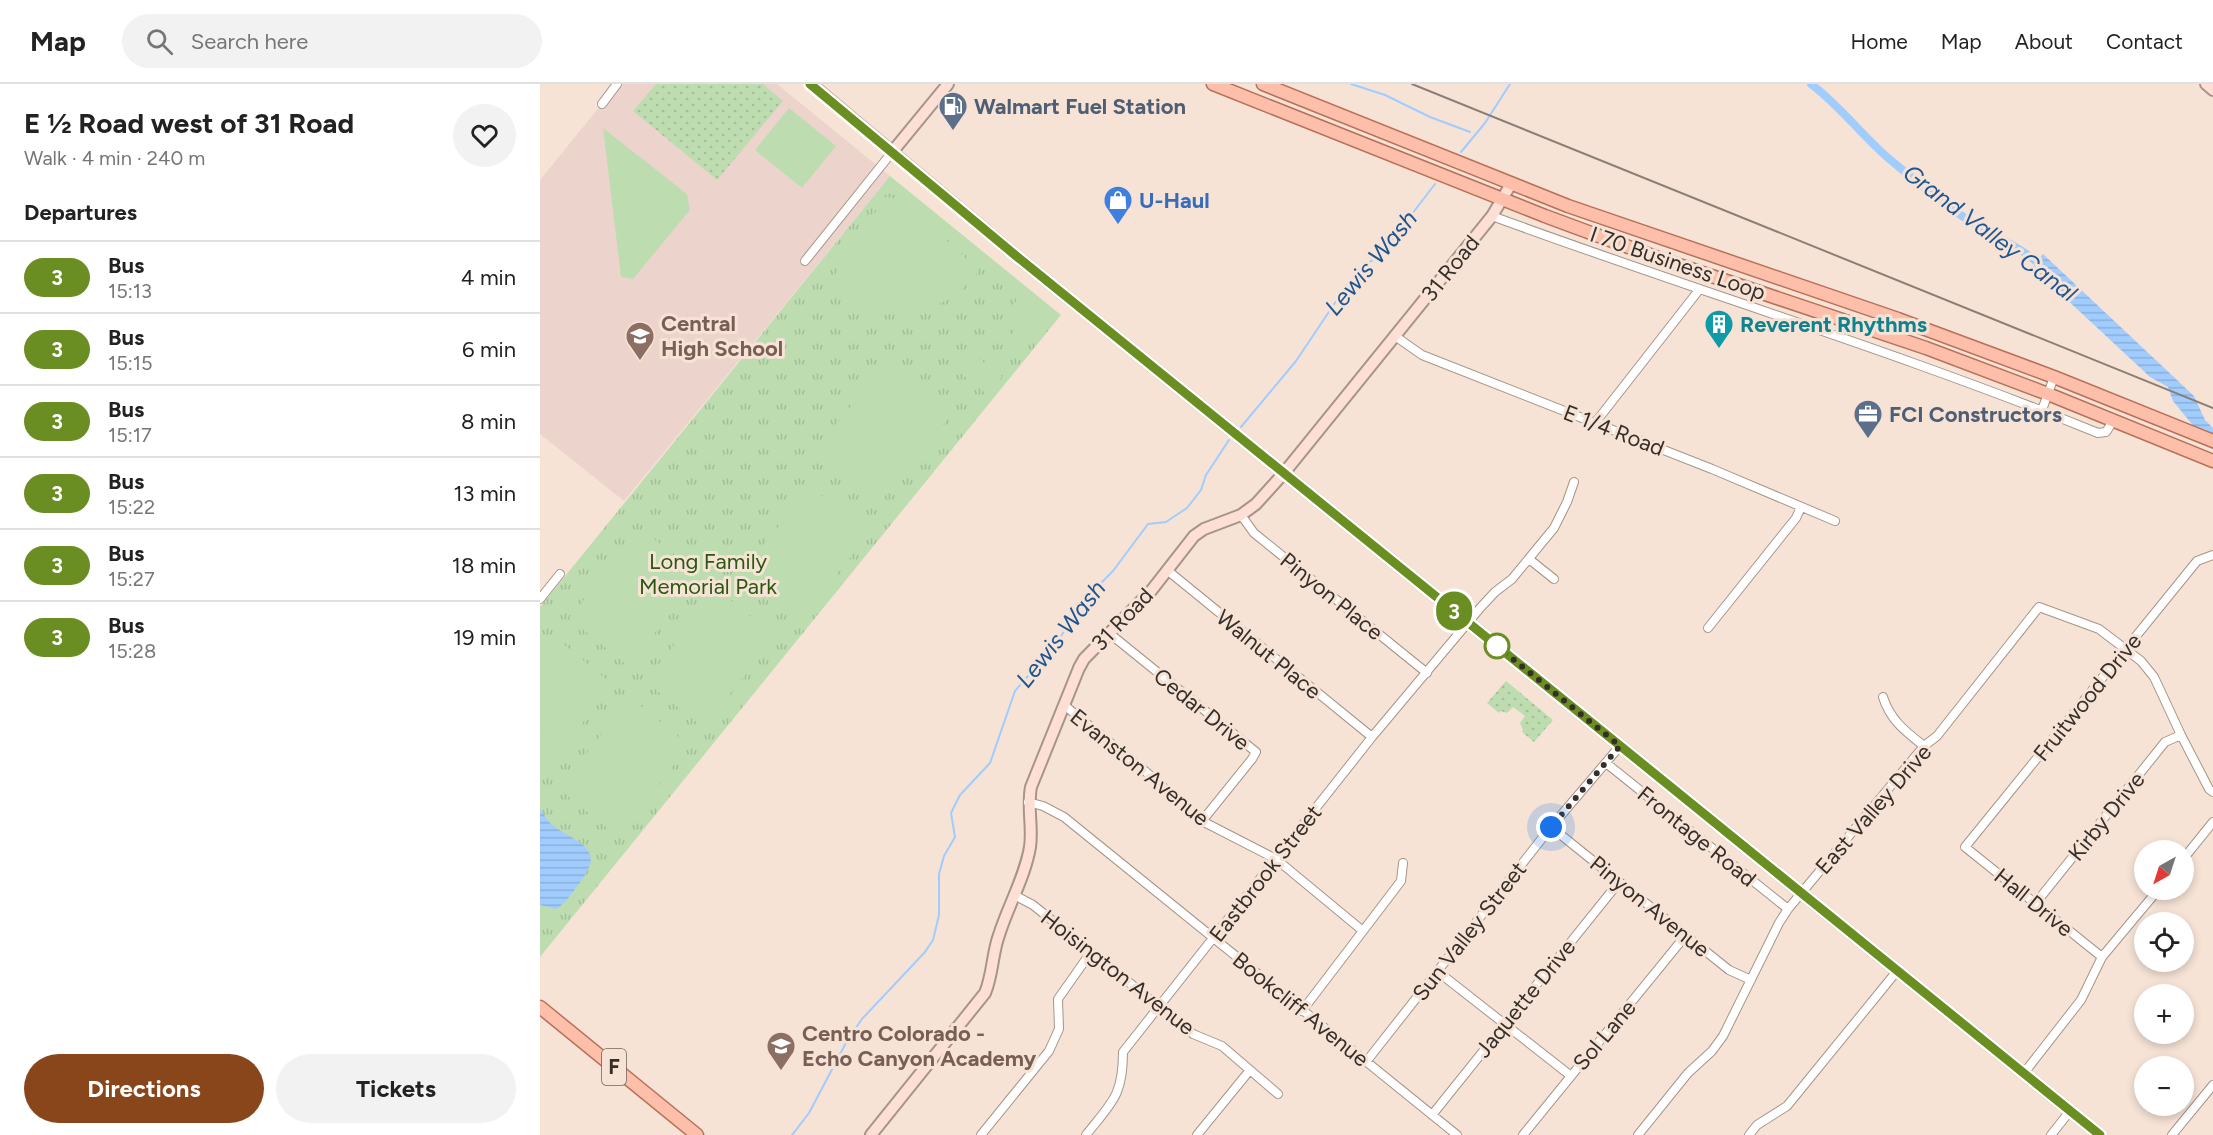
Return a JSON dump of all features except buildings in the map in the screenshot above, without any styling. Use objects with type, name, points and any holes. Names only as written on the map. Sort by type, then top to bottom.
[{"type":"main road","points":[[810,84],[1015,255],[2100,1135]]},
{"type":"main road","points":[[893,151],[948,84]]},
{"type":"main road","name":"I 70 Business Loop","points":[[1213,84],[1502,200],[1661,259],[1926,348],[2048,394],[2213,461]]},
{"type":"main road","name":"I 70 Business Loop","points":[[1263,84],[1510,184],[1665,240],[1898,319],[2054,377],[2213,441]]},
{"type":"main road","points":[[2206,84],[2213,90]]},
{"type":"main road","name":"31 Road","points":[[871,1135],[985,993],[997,941],[1030,850],[1032,836],[1028,802],[1033,780],[1084,659],[1151,591],[1194,536],[1204,529],[1241,515],[1256,504],[1284,473],[1492,216],[1510,184]]},
{"type":"main road","name":"F","points":[[540,1007],[689,1132]]},
{"type":"street","points":[[602,104],[617,84]]},
{"type":"street","points":[[805,261],[893,151]]},
{"type":"street","points":[[1492,216],[1700,291],[1900,358],[2098,433],[2106,432],[2113,421]]},
{"type":"street","points":[[1595,423],[1700,291]]},
{"type":"street","name":"E 1/4 Road","points":[[1395,336],[1422,355],[1649,444],[1835,521]]},
{"type":"street","points":[[2042,410],[2054,377]]},
{"type":"street","name":"Eastbrook Street","points":[[1086,1135],[1116,1097],[1123,1078],[1124,1052],[1372,737],[1468,622],[1495,592],[1512,579],[1554,528],[1574,482]]},
{"type":"street","points":[[1708,628],[1796,518],[1800,507]]},
{"type":"street","name":"Pinyon Place","points":[[1241,515],[1254,533],[1427,673]]},
{"type":"street","name":"Fruitwood Drive","points":[[1965,847],[2197,561],[2213,555]]},
{"type":"street","points":[[1529,559],[1554,579]]},
{"type":"street","name":"Walnut Place","points":[[1167,570],[1372,737]]},
{"type":"street","points":[[540,599],[560,574]]},
{"type":"street","name":"East Valley Drive","points":[[1638,1135],[1688,1073],[1712,1051],[1723,1036],[1788,909],[1924,746],[1937,736],[2039,607],[2099,629],[2126,649]]},
{"type":"street","name":"Cedar Drive","points":[[1109,633],[1256,752],[1202,821]]},
{"type":"street","points":[[2126,649],[2141,661],[2154,677],[2181,735],[2213,792]]},
{"type":"street","points":[[1882,698],[1886,710],[1897,724],[1924,746]]},
{"type":"street","name":"Evanston Avenue","points":[[1064,705],[1202,821],[1276,859],[1363,931]]},
{"type":"street","name":"Kirby Drive","points":[[2036,904],[2165,742],[2181,735]]},
{"type":"street","name":"Sun Valley Street","points":[[1366,1062],[1551,827],[1620,746]]},
{"type":"street","name":"Frontage Road","points":[[1606,763],[1788,909]]},
{"type":"street","name":"Bookcliff Avenue","points":[[1028,802],[1044,806],[1064,817],[1457,1135]]},
{"type":"street","points":[[2194,846],[2213,822]]},
{"type":"street","name":"Pinyon Avenue","points":[[1551,827],[1729,970],[1751,980]]},
{"type":"street","name":"Hall Drive","points":[[1965,847],[2102,957]]},
{"type":"street","points":[[1302,1011],[1401,881],[1403,863]]},
{"type":"street","name":"Jaquette Drive","points":[[1432,1115],[1619,882]]},
{"type":"street","name":"Hoisington Avenue","points":[[1014,895],[1033,904],[1193,1034],[1222,1046],[1278,1094]]},
{"type":"street","points":[[2024,1073],[2081,1000],[2102,957],[2150,900]]},
{"type":"street","name":"Sol Lane","points":[[1523,1135],[1686,935]]},
{"type":"street","points":[[981,1135],[1049,1051],[1059,1029],[1058,999],[1091,952]]},
{"type":"street","points":[[1437,971],[1571,1076]]},
{"type":"street","points":[[1749,1135],[1757,1125],[1787,1106],[1897,971]]},
{"type":"street","points":[[1197,1135],[1251,1071]]},
{"type":"street","points":[[2172,1135],[2213,1085]]},
{"type":"street","points":[[2051,1135],[2070,1111]]},
{"type":"shaded area","name":"Central High School","points":[[618,84],[777,84],[890,176],[624,501],[540,434],[540,180]]},
{"type":"green space","points":[[656,84],[763,84],[783,101],[717,180],[633,111]]},
{"type":"green space","points":[[789,108],[836,146],[802,188],[755,150]]},
{"type":"green space","points":[[603,128],[687,194],[690,210],[633,279],[621,277]]},
{"type":"green space","name":"Long Family Memorial Park","points":[[890,176],[1061,315],[540,957],[540,607]]},
{"type":"green space","points":[[885,197],[903,199],[979,271],[963,288],[945,301],[926,310],[906,314],[886,314],[866,310],[826,288]]},
{"type":"green space","points":[[1022,294],[1044,311],[1032,326],[1038,332],[1020,354],[1005,342],[1015,330],[1002,318]]},
{"type":"green space","points":[[966,348],[1002,377],[988,395],[952,366]]},
{"type":"green space","points":[[884,365],[949,417],[875,508],[811,456]]},
{"type":"green space","points":[[811,487],[869,534],[797,624],[738,576]]},
{"type":"green space","points":[[642,529],[700,577],[628,666],[569,618]]},
{"type":"green space","points":[[718,590],[776,637],[703,727],[645,681]]},
{"type":"green space","points":[[555,637],[613,685],[541,774],[540,656]]},
{"type":"green space","points":[[1506,681],[1553,720],[1534,742],[1522,732],[1520,723],[1525,716],[1513,707],[1507,713],[1501,711],[1499,713],[1487,703]]},
{"type":"green space","points":[[631,698],[689,746],[617,836],[558,788]]},
{"type":"water","points":[[2043,254],[2194,396],[2205,420],[2213,428],[2213,450],[2173,401],[2168,387],[2150,377],[2032,267]]},
{"type":"water","points":[[540,809],[551,824],[579,842],[590,854],[591,862],[587,872],[568,898],[556,909],[540,905]]},
{"type":"waterway","points":[[1351,84],[1385,95],[1430,117],[1470,132]]},
{"type":"waterway","name":"Lewis Wash","points":[[1461,152],[1485,123],[1510,84]]},
{"type":"waterway","name":"Grand Valley Canal","points":[[1811,84],[1887,157],[1919,183],[1963,217],[2022,251],[2044,268]]},
{"type":"waterway","name":"Lewis Wash","points":[[1241,427],[1296,361],[1349,282],[1389,244],[1435,184]]},
{"type":"waterway","name":"Lewis Wash","points":[[792,1135],[809,1113],[848,1039],[862,1019],[925,952],[933,940],[939,915],[939,874],[944,856],[955,837],[951,813],[960,795],[990,763],[1015,691],[1055,645],[1086,598],[1113,571],[1148,524],[1166,522],[1187,508],[1201,490],[1206,475],[1229,440]]},
{"type":"railway","points":[[1412,84],[2213,408]]},
{"type":"bus line","name":"3","points":[[810,84],[1015,255],[2100,1135]]},
{"type":"place","name":"Walmart Fuel Station","points":[[953,132]]},
{"type":"place","name":"U-Haul","points":[[1118,226]]},
{"type":"place","name":"Reverent Rhythms","points":[[1719,350]]},
{"type":"place","name":"Central High School","points":[[640,362]]},
{"type":"place","name":"FCI Constructors","points":[[1868,440]]},
{"type":"place","name":"Centro Colorado - Echo Canyon Academy","points":[[781,1072]]},
{"type":"route","points":[[1497,646],[1620,746],[1551,827]]}]
